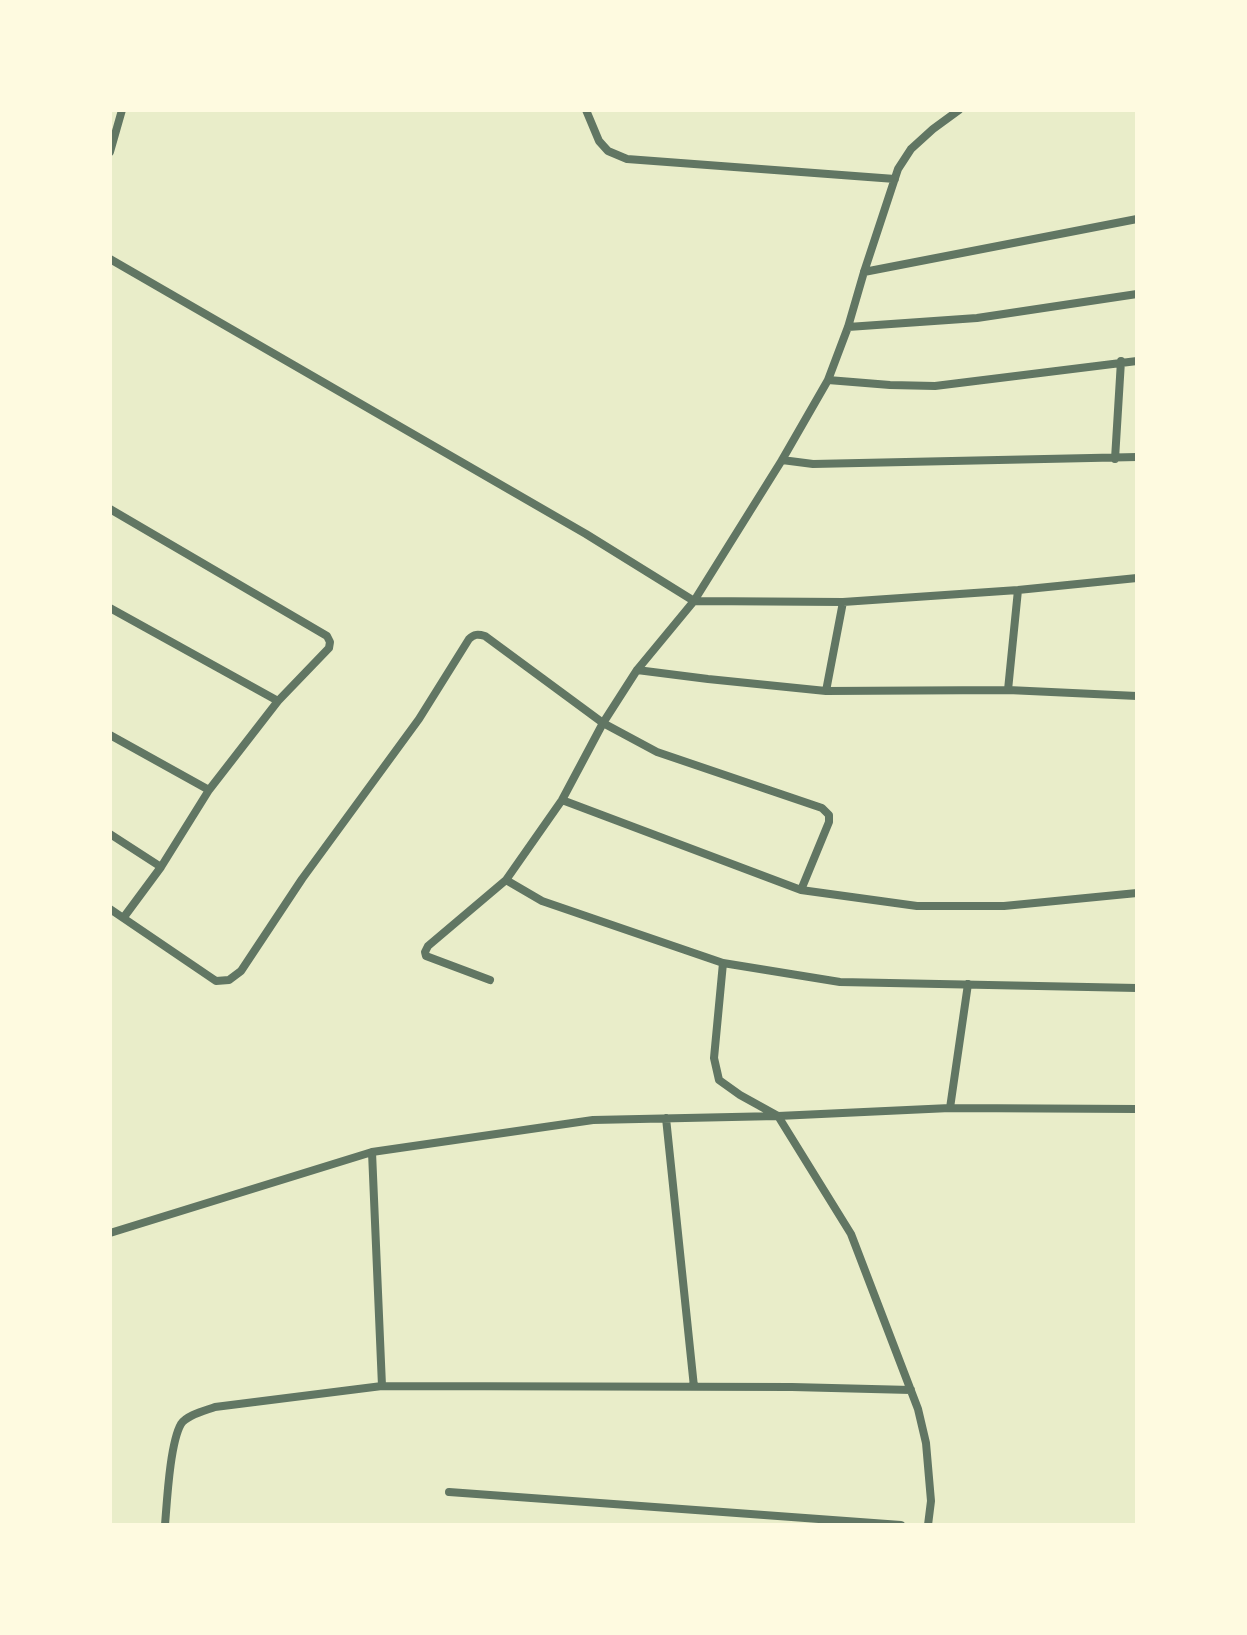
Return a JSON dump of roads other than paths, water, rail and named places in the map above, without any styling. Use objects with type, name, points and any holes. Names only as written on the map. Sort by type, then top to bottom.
[{"type":"street","points":[[110,152],[122,110]]},
{"type":"street","points":[[586,110],[599,141],[608,151],[627,159],[895,179]]},
{"type":"street","points":[[490,980],[426,956],[425,952],[428,946],[506,880],[562,800],[603,723],[637,670],[694,601],[828,380],[898,169],[911,149],[959,110]]},
{"type":"street","points":[[864,272],[1137,219]]},
{"type":"street","points":[[110,259],[572,526],[694,601],[843,602],[1137,578]]},
{"type":"street","points":[[848,327],[977,318],[1137,294]]},
{"type":"street","points":[[1115,459],[1121,361]]},
{"type":"street","points":[[828,380],[935,386],[1137,361]]},
{"type":"street","points":[[782,460],[813,464],[1137,457]]},
{"type":"street","points":[[110,509],[327,636],[330,642],[329,648],[278,701],[209,790],[161,867],[124,917]]},
{"type":"street","points":[[1008,690],[1018,590]]},
{"type":"street","points":[[826,691],[843,602]]},
{"type":"street","points":[[110,608],[278,701]]},
{"type":"street","points":[[110,909],[216,981],[229,980],[241,971],[302,879],[419,719],[473,635],[485,636],[603,723],[657,752],[827,811],[829,822],[801,890]]},
{"type":"street","points":[[637,670],[826,691],[1008,690],[1137,696]]},
{"type":"street","points":[[110,735],[209,790]]},
{"type":"street","points":[[562,800],[801,890],[917,906],[1004,906],[1137,893]]},
{"type":"street","points":[[110,834],[161,867]]},
{"type":"street","points":[[506,880],[542,901],[723,963],[840,982],[1137,988]]},
{"type":"street","points":[[723,963],[714,1058],[719,1080],[778,1116],[851,1234],[918,1409],[926,1443],[931,1501],[928,1525]]},
{"type":"street","points":[[950,1108],[968,984]]},
{"type":"street","points":[[110,1233],[372,1152],[593,1120],[950,1108],[1137,1109]]},
{"type":"street","points":[[666,1118],[694,1387]]},
{"type":"street","points":[[372,1152],[382,1386]]},
{"type":"street","points":[[165,1525],[175,1446],[182,1422],[215,1407],[382,1386],[911,1390]]},
{"type":"street","points":[[449,1492],[901,1525]]}]
